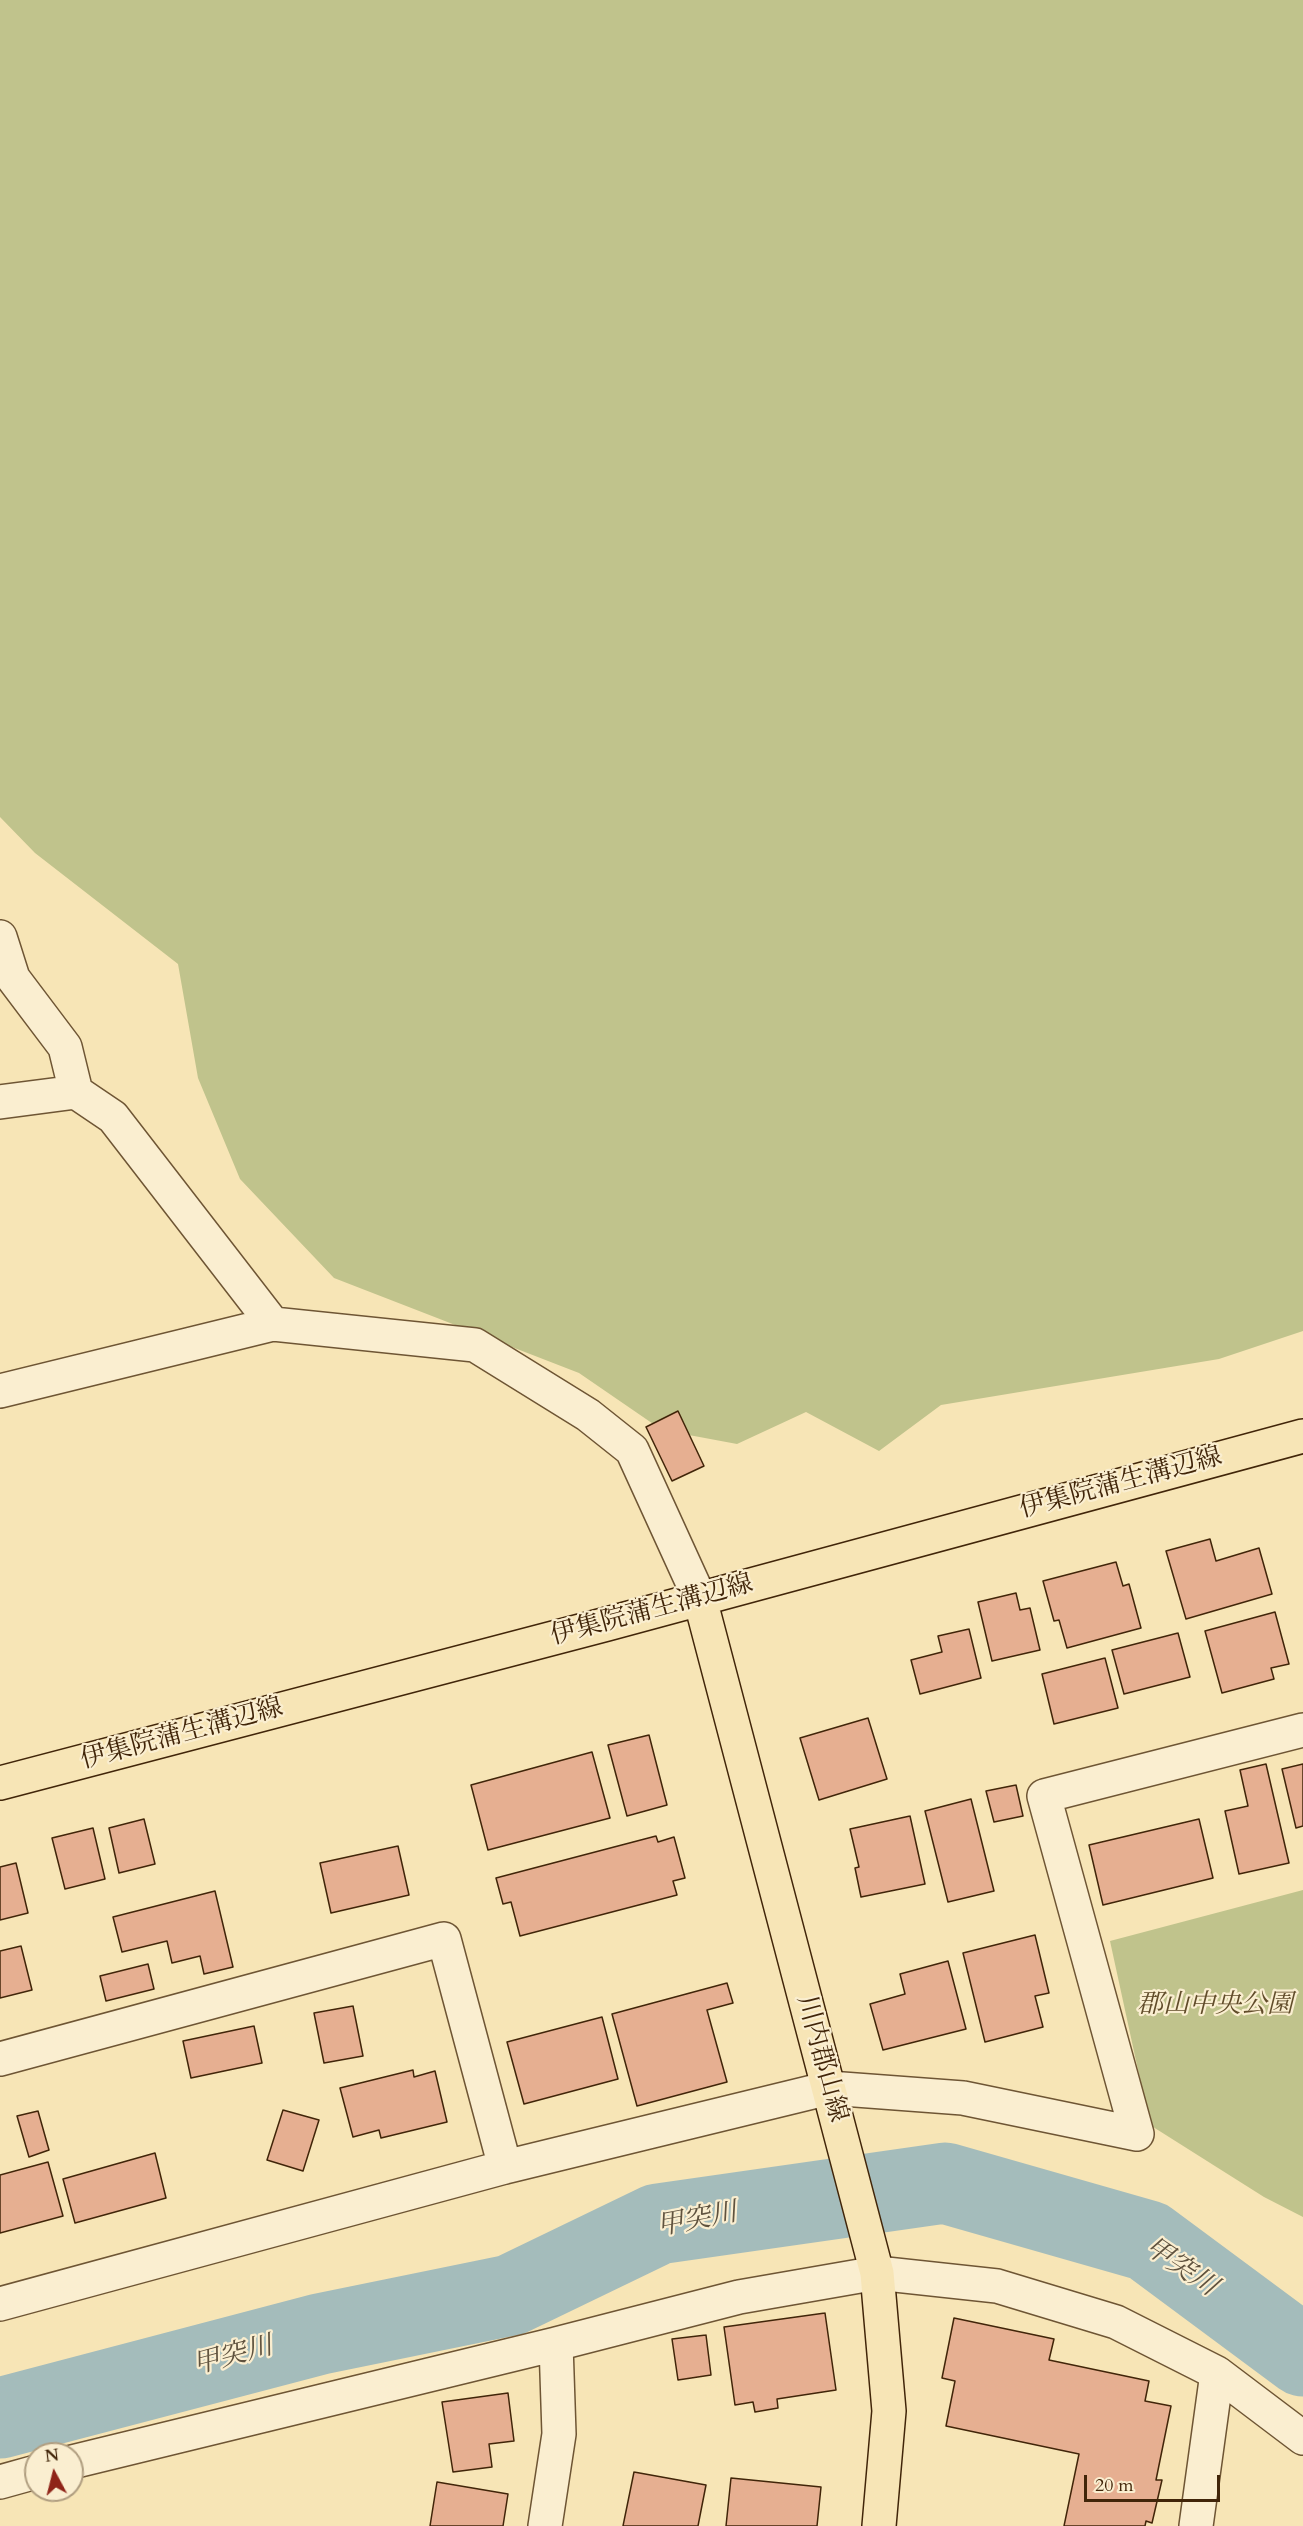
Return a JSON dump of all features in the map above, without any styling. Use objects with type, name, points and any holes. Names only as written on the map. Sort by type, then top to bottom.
[{"type":"main road","name":"伊集院蒲生溝辺線","points":[[0,1783],[700,1599],[1303,1436]]},
{"type":"main road","name":"川内郡山線","points":[[700,1599],[876,2265],[889,2410],[879,2526]]},
{"type":"street","points":[[0,937],[14,978],[65,1047],[76,1092],[113,1118],[273,1324]]},
{"type":"street","points":[[0,1102],[76,1092]]},
{"type":"street","points":[[0,1391],[273,1324],[475,1345],[588,1415],[632,1450],[700,1599]]},
{"type":"street","points":[[0,2304],[505,2167],[832,2101],[963,2097],[1137,2134],[1044,1796],[1303,1730]]},
{"type":"street","points":[[0,2059],[444,1939],[505,2167]]},
{"type":"street","points":[[84,2460],[876,2265],[1008,2289],[1116,2322],[1217,2373],[1303,2439]]},
{"type":"street","points":[[545,2526],[559,2434],[555,2344]]},
{"type":"street","points":[[1196,2526],[1217,2373]]},
{"type":"street","points":[[0,2482],[24,2475]]},
{"type":"green space","points":[[0,0],[1303,0],[1303,1331],[1219,1359],[941,1405],[879,1451],[806,1412],[737,1444],[662,1430],[579,1373],[334,1278],[240,1179],[198,1078],[178,964],[35,853],[0,817]]},
{"type":"green space","name":"郡山中央公園","points":[[1303,1890],[1303,2217],[1264,2197],[1150,2125],[1110,1941]]},
{"type":"building","points":[[678,1411],[704,1466],[672,1481],[646,1427]]},
{"type":"building","points":[[1210,1539],[1216,1561],[1259,1548],[1272,1594],[1186,1619],[1166,1551]]},
{"type":"building","points":[[1116,1562],[1123,1586],[1129,1584],[1141,1628],[1067,1648],[1059,1620],[1054,1621],[1043,1581]]},
{"type":"building","points":[[1016,1593],[1020,1610],[1030,1608],[1040,1650],[992,1661],[978,1602]]},
{"type":"building","points":[[1275,1612],[1289,1664],[1271,1668],[1274,1679],[1222,1693],[1205,1631]]},
{"type":"building","points":[[969,1629],[981,1678],[920,1694],[911,1660],[942,1652],[938,1636]]},
{"type":"building","points":[[1178,1633],[1190,1677],[1124,1694],[1112,1650]]},
{"type":"building","points":[[1105,1658],[1118,1708],[1054,1724],[1042,1674]]},
{"type":"building","points":[[868,1718],[887,1779],[819,1800],[800,1738]]},
{"type":"building","points":[[649,1735],[667,1805],[627,1816],[608,1745]]},
{"type":"building","points":[[592,1752],[610,1818],[488,1850],[471,1785]]},
{"type":"building","points":[[1266,1764],[1289,1863],[1239,1874],[1225,1811],[1248,1806],[1240,1770]]},
{"type":"building","points":[[1303,1764],[1303,1826],[1296,1828],[1282,1769]]},
{"type":"building","points":[[1016,1785],[1023,1816],[994,1822],[986,1791]]},
{"type":"building","points":[[971,1799],[994,1891],[948,1902],[925,1811]]},
{"type":"building","points":[[910,1816],[925,1884],[861,1897],[855,1868],[859,1867],[850,1829]]},
{"type":"building","points":[[144,1819],[155,1864],[119,1873],[109,1828]]},
{"type":"building","points":[[1199,1819],[1213,1878],[1103,1905],[1089,1845]]},
{"type":"building","points":[[93,1828],[105,1879],[65,1889],[52,1838]]},
{"type":"building","points":[[656,1836],[658,1842],[674,1837],[685,1878],[673,1881],[677,1895],[520,1936],[511,1902],[503,1904],[496,1878]]},
{"type":"building","points":[[398,1846],[409,1895],[331,1913],[320,1863]]},
{"type":"building","points":[[16,1863],[28,1913],[0,1920],[0,1867]]},
{"type":"building","points":[[215,1891],[233,1967],[204,1974],[200,1956],[172,1963],[167,1941],[122,1952],[113,1917]]},
{"type":"building","points":[[1035,1935],[1049,1993],[1035,1996],[1043,2027],[985,2042],[963,1953]]},
{"type":"building","points":[[21,1946],[32,1990],[0,1998],[0,1951]]},
{"type":"building","points":[[948,1961],[966,2029],[883,2050],[870,2004],[905,1994],[900,1974]]},
{"type":"building","points":[[148,1964],[154,1989],[106,2001],[100,1976]]},
{"type":"building","points":[[727,1983],[733,2003],[707,2010],[727,2082],[637,2106],[612,2014]]},
{"type":"building","points":[[353,2006],[363,2056],[324,2063],[314,2013]]},
{"type":"building","points":[[602,2017],[618,2079],[524,2104],[507,2042]]},
{"type":"building","points":[[254,2026],[262,2063],[191,2078],[183,2041]]},
{"type":"building","points":[[413,2070],[414,2077],[435,2071],[447,2122],[381,2138],[379,2130],[353,2137],[340,2088]]},
{"type":"building","points":[[283,2110],[319,2120],[303,2171],[267,2160]]},
{"type":"building","points":[[38,2111],[49,2150],[29,2157],[17,2116]]},
{"type":"building","points":[[155,2153],[166,2198],[75,2223],[63,2179]]},
{"type":"building","points":[[48,2162],[63,2216],[0,2233],[0,2175]]},
{"type":"building","points":[[825,2313],[836,2390],[777,2399],[778,2408],[755,2412],[753,2402],[735,2405],[724,2327]]},
{"type":"building","points":[[954,2318],[1054,2339],[1049,2360],[1149,2381],[1145,2401],[1171,2406],[1156,2480],[1162,2480],[1152,2523],[1146,2521],[1145,2526],[1064,2526],[1079,2454],[946,2426],[955,2381],[942,2378]]},
{"type":"building","points":[[706,2335],[711,2375],[678,2380],[672,2339]]},
{"type":"building","points":[[508,2393],[514,2441],[489,2444],[492,2467],[453,2472],[442,2402]]},
{"type":"building","points":[[634,2472],[706,2485],[698,2526],[623,2526]]},
{"type":"building","points":[[731,2478],[821,2487],[817,2526],[726,2526]]},
{"type":"building","points":[[437,2482],[508,2494],[503,2526],[430,2526]]},
{"type":"waterway","name":"甲突川","points":[[0,2418],[320,2334],[511,2295],[658,2224],[945,2183],[1148,2241],[1303,2356]]}]
